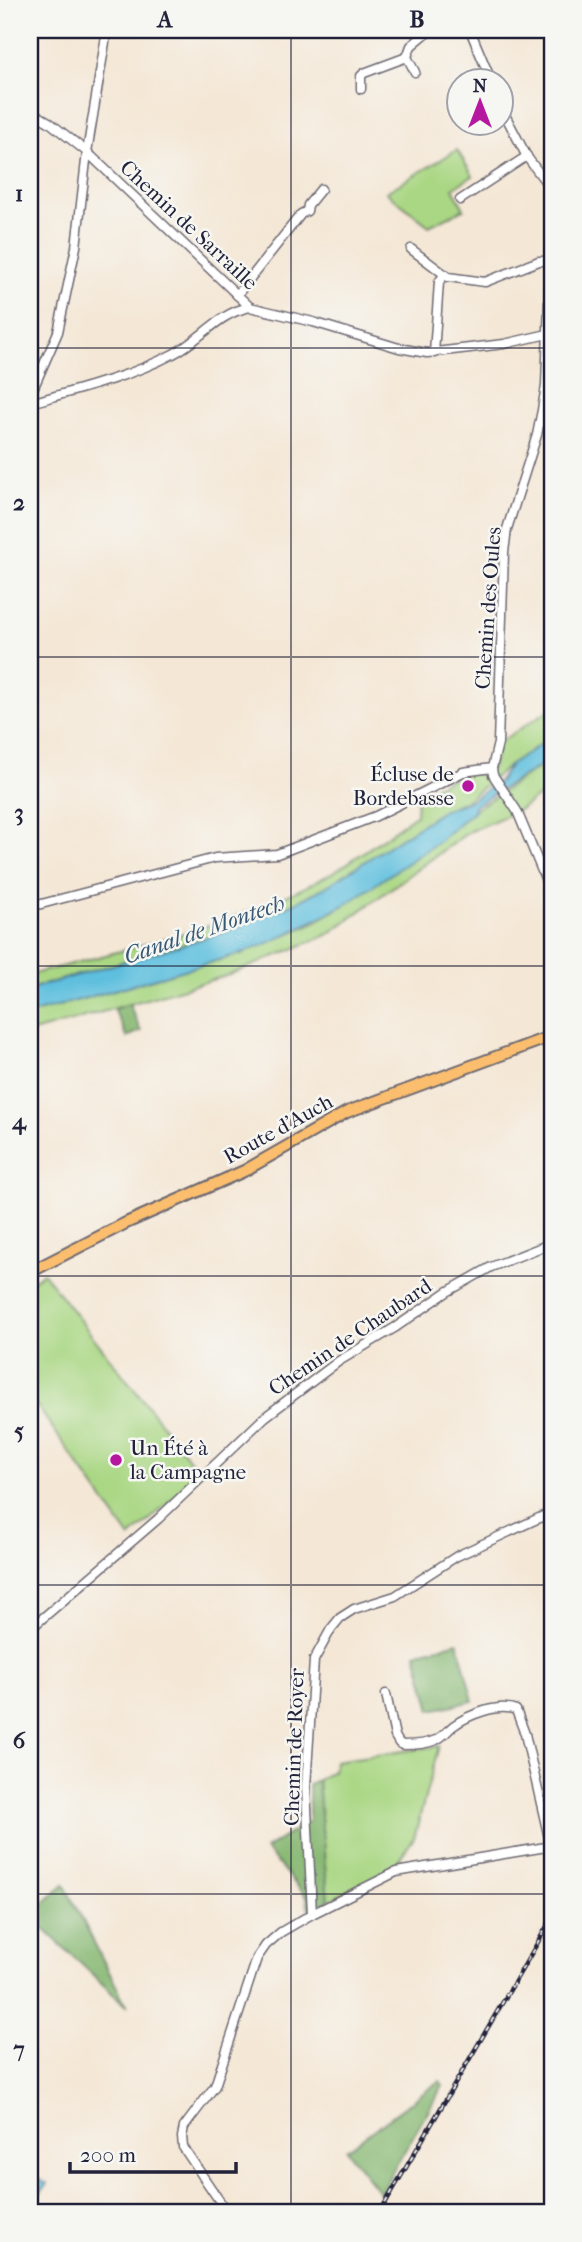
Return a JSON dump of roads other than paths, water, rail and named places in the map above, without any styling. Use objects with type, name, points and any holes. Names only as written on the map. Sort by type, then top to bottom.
[{"type":"main road","name":"Route d'Auch","points":[[30,1272],[126,1223],[244,1171],[347,1112],[552,1036]]},
{"type":"street","points":[[30,396],[58,331],[76,247],[87,152],[107,30]]},
{"type":"street","points":[[415,72],[407,57],[411,46],[430,30]]},
{"type":"street","points":[[470,30],[485,66]]},
{"type":"street","points":[[361,89],[361,76],[364,73],[407,57]]},
{"type":"street","name":"Chemin de Sarraille","points":[[30,111],[49,122],[87,152],[250,307],[313,322],[399,348],[434,353],[504,344],[549,334]]},
{"type":"street","points":[[516,135],[527,156],[544,178],[552,201]]},
{"type":"street","points":[[460,200],[527,156]]},
{"type":"street","points":[[237,295],[301,214],[307,211],[308,205],[321,189]]},
{"type":"street","name":"Chemin des Oules","points":[[493,773],[498,743],[504,552],[507,529],[537,435],[542,410],[549,334],[552,218]]},
{"type":"street","points":[[411,249],[444,275],[485,282],[539,261],[550,261]]},
{"type":"street","points":[[434,353],[439,282],[444,275]]},
{"type":"street","points":[[30,403],[155,363],[193,343],[213,323],[236,309],[250,307]]},
{"type":"street","points":[[30,907],[215,858],[277,854],[376,817],[463,772],[484,768],[493,773],[517,811],[552,895]]},
{"type":"street","name":"Chemin de Chaubard","points":[[30,1629],[158,1519],[265,1417],[328,1369],[447,1292],[491,1267],[552,1243]]},
{"type":"street","name":"Chemin de Royer","points":[[312,1914],[306,1787],[314,1660],[331,1629],[340,1618],[354,1609],[395,1596],[457,1556],[552,1512]]},
{"type":"street","points":[[227,2212],[183,2147],[182,2137],[184,2126],[215,2086],[257,1958],[266,1945],[281,1932],[312,1914],[396,1872],[552,1846],[525,1734],[516,1710],[510,1707],[501,1708],[473,1716],[435,1740],[403,1745],[395,1736],[386,1694]]},
{"type":"water","points":[[552,737],[552,758],[473,807],[474,810],[438,842],[345,905],[273,941],[240,954],[30,1014],[30,989],[222,933],[293,904],[324,888],[444,810],[472,800],[500,780],[510,765]]},
{"type":"water","points":[[30,2174],[47,2184],[30,2207]]},
{"type":"railway","points":[[380,2212],[552,1918]]},
{"type":"place","name":"Écluse de Bordebasse","points":[[468,786]]},
{"type":"place","name":"Un Été à la Campagne","points":[[116,1460]]},
{"type":"water label","name":"Canal de Montech","points":[[204,929]]}]
